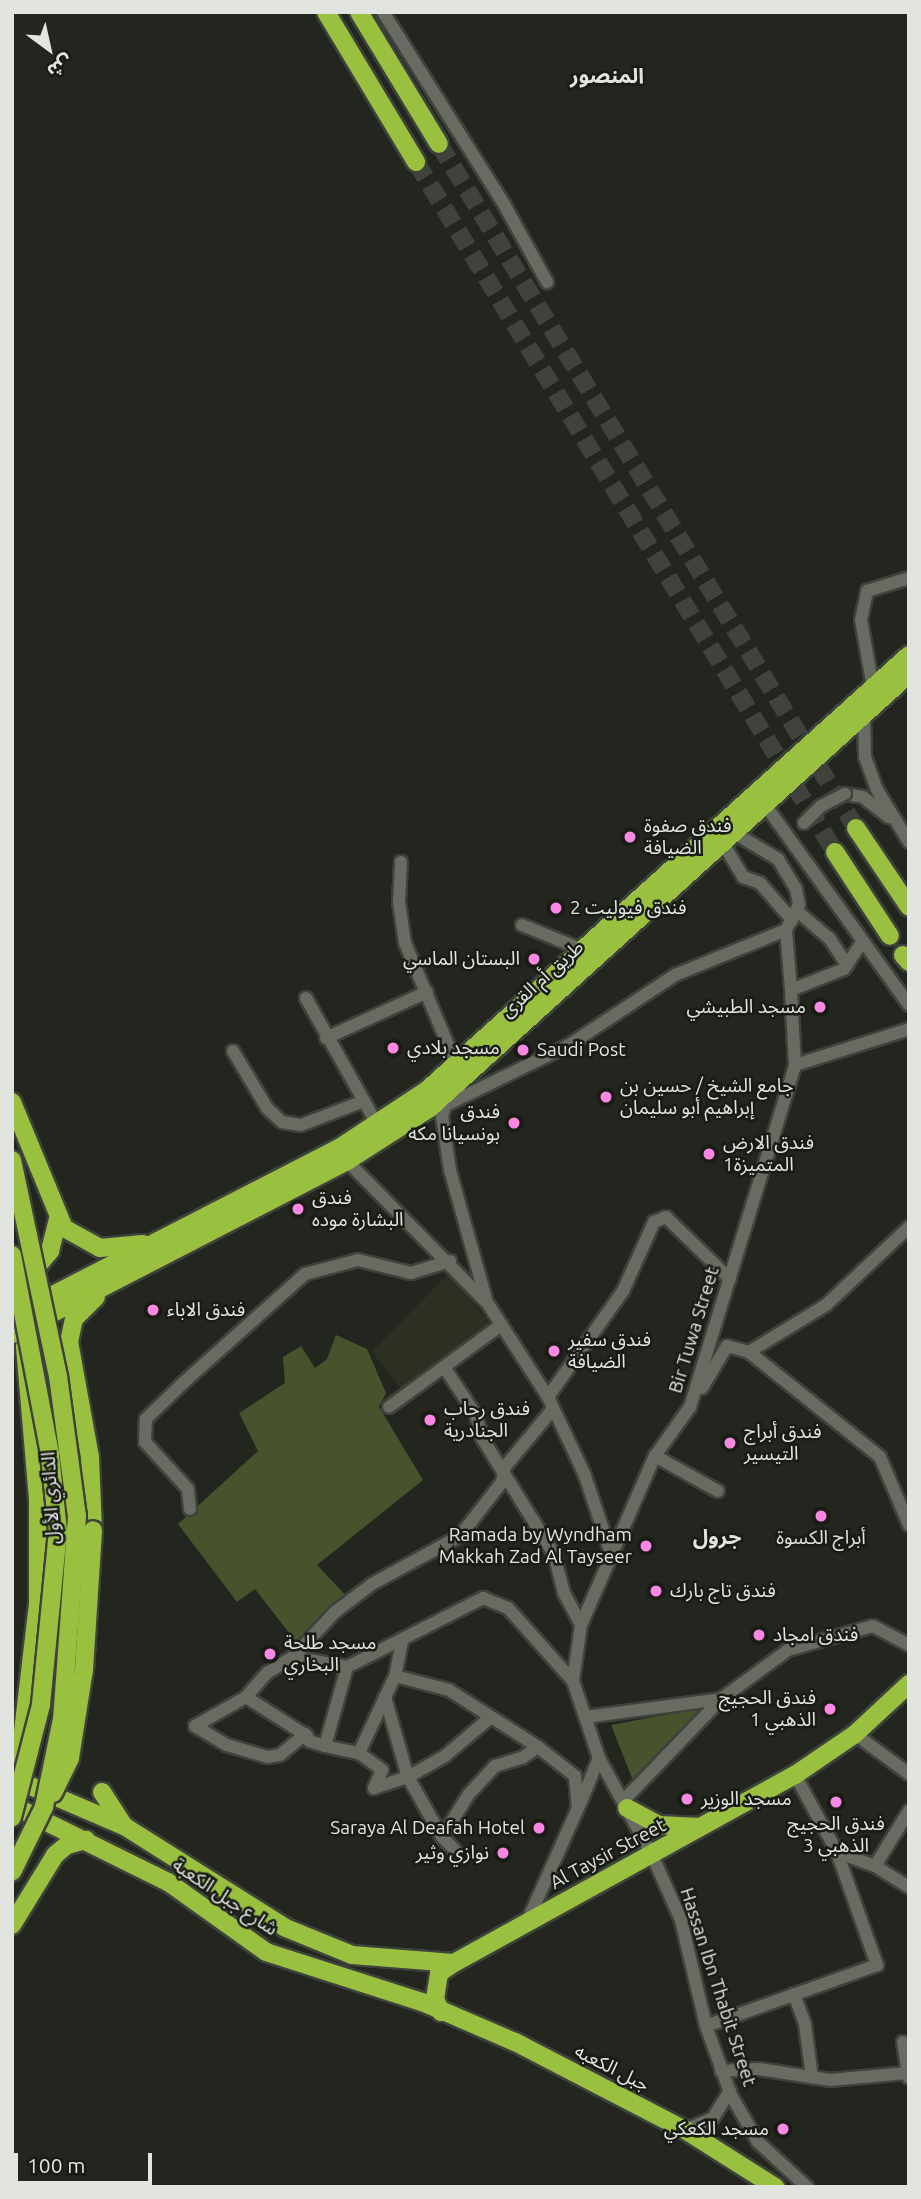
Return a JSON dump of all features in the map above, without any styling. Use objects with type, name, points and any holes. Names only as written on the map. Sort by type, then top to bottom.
[{"type":"highway","points":[[326,12],[416,162]]},
{"type":"highway","points":[[359,12],[439,144]]},
{"type":"highway","name":"طريق أم القرى","points":[[19,1334],[162,1246],[377,1124],[456,1065],[909,655]]},
{"type":"highway","name":"طريق أم القرى","points":[[12,1316],[347,1161],[447,1098],[909,674]]},
{"type":"highway","points":[[856,828],[909,907]]},
{"type":"highway","points":[[835,852],[890,936]]},
{"type":"highway","points":[[447,1098],[456,1065]]},
{"type":"highway","points":[[12,1102],[58,1220],[84,1243],[100,1248],[162,1246]]},
{"type":"highway","name":"الدائري الأول","points":[[12,1160],[58,1376],[77,1516],[62,1719],[44,1807],[12,1872]]},
{"type":"highway","points":[[12,1268],[25,1270],[40,1263],[50,1251],[58,1220]]},
{"type":"highway","points":[[44,1807],[70,1758],[84,1670],[93,1530],[90,1457],[68,1342],[75,1319],[94,1298],[162,1246]]},
{"type":"highway","name":"الدائري الأول","points":[[12,1255],[19,1334],[50,1455],[58,1531],[41,1705],[12,1817]]},
{"type":"highway","points":[[12,1764],[22,1740],[38,1603],[38,1499],[19,1334]]},
{"type":"highway","name":"Al Taysir Street","points":[[418,1962],[454,1962],[528,1920],[653,1857],[700,1827],[795,1775],[855,1734],[909,1684]]},
{"type":"highway","name":"شارع جبل الكعبة","points":[[12,1778],[124,1826],[286,1928],[352,1955],[418,1962]]},
{"type":"highway","points":[[102,1792],[124,1826]]},
{"type":"highway","name":"شارع جبل الكعبة","points":[[12,1805],[168,1882],[266,1952],[422,2002]]},
{"type":"highway","points":[[625,1805],[659,1825],[700,1827]]},
{"type":"highway","points":[[12,1926],[55,1856],[67,1845],[86,1840]]},
{"type":"highway","points":[[441,2012],[435,1998],[439,1973],[454,1962]]},
{"type":"highway","name":"جبل الكعبه","points":[[422,2002],[515,2042],[685,2130],[775,2187]]},
{"type":"street","points":[[383,12],[505,205],[547,282]]},
{"type":"street","points":[[873,688],[861,620],[867,591],[909,578]]},
{"type":"street","points":[[864,715],[865,757],[895,821],[909,842]]},
{"type":"street","points":[[807,859],[800,836],[804,823],[821,806],[845,794],[863,797],[895,821]]},
{"type":"street","points":[[766,806],[807,859],[862,942],[909,1005]]},
{"type":"street","points":[[730,840],[743,877],[760,883],[791,920],[830,939],[847,965]]},
{"type":"street","name":"Bir Tuwa Street","points":[[653,1857],[599,1758],[573,1681],[580,1625],[655,1456],[690,1407],[795,1066],[791,920],[796,889],[778,859],[730,840]]},
{"type":"street","points":[[401,862],[399,902],[405,943],[456,1065]]},
{"type":"street","points":[[488,1304],[450,1170],[442,1116],[447,1098],[569,1045],[675,975],[791,920]]},
{"type":"street","points":[[522,925],[583,950]]},
{"type":"street","points":[[791,990],[847,965],[862,942]]},
{"type":"street","points":[[326,1038],[427,992]]},
{"type":"street","points":[[306,998],[326,1038],[377,1124]]},
{"type":"street","points":[[795,1066],[909,1028]]},
{"type":"street","points":[[233,1051],[267,1108],[282,1122],[302,1125],[363,1101]]},
{"type":"street","points":[[347,1161],[450,1261],[488,1304],[550,1403],[584,1473],[612,1556]]},
{"type":"street","points":[[304,1734],[280,1755],[267,1757],[227,1745],[195,1726],[246,1697],[267,1673],[293,1657],[335,1612],[372,1584],[460,1535],[502,1482],[504,1468],[623,1291],[654,1222],[666,1217],[730,1279]]},
{"type":"street","points":[[749,1352],[826,1305],[909,1227]]},
{"type":"street","points":[[190,1509],[188,1489],[145,1442],[146,1419],[183,1383],[306,1274],[358,1260],[411,1273],[450,1261]]},
{"type":"street","points":[[389,1407],[502,1325]]},
{"type":"street","points":[[690,1407],[727,1346],[749,1352],[880,1457],[909,1525]]},
{"type":"street","points":[[444,1367],[554,1554],[564,1593],[580,1625]]},
{"type":"street","points":[[655,1456],[718,1491]]},
{"type":"street","points":[[293,1657],[347,1667],[484,1598],[508,1608],[573,1681]]},
{"type":"street","points":[[625,1805],[721,1699],[788,1650],[873,1626],[909,1644]]},
{"type":"street","points":[[359,1753],[395,1676],[402,1641]]},
{"type":"street","points":[[325,1746],[347,1667]]},
{"type":"street","points":[[395,1676],[449,1690],[538,1747],[575,1776],[578,1808]]},
{"type":"street","points":[[246,1697],[304,1734],[309,1741],[359,1753],[382,1770],[374,1788],[408,1777],[445,1756],[491,1717]]},
{"type":"street","points":[[385,1697],[408,1777],[442,1837],[456,1850]]},
{"type":"street","points":[[585,1717],[721,1699]]},
{"type":"street","points":[[855,1734],[909,1774]]},
{"type":"street","points":[[442,1837],[469,1794],[495,1766],[522,1758],[538,1747]]},
{"type":"street","points":[[528,1920],[599,1758]]},
{"type":"street","points":[[706,2026],[877,1965],[837,1852],[795,1775]]},
{"type":"street","points":[[875,1866],[909,1811]]},
{"type":"street","points":[[837,1852],[875,1866],[909,1886]]},
{"type":"street","name":"Hassan Ibn Thabit Street","points":[[653,1857],[681,1920],[706,2026],[730,2091],[758,2142],[807,2187]]},
{"type":"street","points":[[794,1994],[805,2024],[812,2078]]},
{"type":"street","points":[[721,2071],[759,2068],[830,2081],[908,2075],[903,2042]]},
{"type":"street","points":[[685,2130],[713,2118],[730,2091]]},
{"type":"shaded area","points":[[450,1272],[491,1326],[401,1389],[372,1352]]},
{"type":"green space","points":[[336,1335],[367,1349],[386,1393],[379,1407],[423,1480],[317,1565],[348,1598],[297,1643],[255,1589],[237,1602],[178,1524],[258,1451],[239,1413],[285,1383],[283,1357],[301,1346],[315,1368],[327,1359]]},
{"type":"green space","points":[[696,1709],[699,1716],[634,1783],[611,1725]]},
{"type":"tunnel","points":[[439,144],[856,828]]},
{"type":"tunnel","points":[[416,162],[835,852]]},
{"type":"place","name":"فندق صفوة الضيافة","points":[[630,837]]},
{"type":"place","name":"فندق فيوليت 2","points":[[556,908]]},
{"type":"place","name":"البستان الماسي","points":[[534,959]]},
{"type":"place","name":"مسجد الطبيشي","points":[[820,1007]]},
{"type":"place","name":"مسجد بلادي","points":[[393,1048]]},
{"type":"place","name":"Saudi Post","points":[[523,1050]]},
{"type":"place","name":"جامع الشيخ / حسين بن إبراهيم أبو سليمان","points":[[606,1097]]},
{"type":"place","name":"فندق بونسيانا مكه","points":[[514,1123]]},
{"type":"place","name":"فندق الارض المتميزة1","points":[[709,1154]]},
{"type":"place","name":"فندق البشارة موده","points":[[298,1209]]},
{"type":"place","name":"فندق الاباء","points":[[153,1310]]},
{"type":"place","name":"فندق سفير الضيافة","points":[[554,1351]]},
{"type":"place","name":"فندق رحاب الجنادرية","points":[[430,1420]]},
{"type":"place","name":"فندق أبراج التيسير","points":[[730,1443]]},
{"type":"place","name":"أبراج الكسوة","points":[[821,1516]]},
{"type":"place","name":"Ramada by Wyndham Makkah Zad Al Tayseer","points":[[646,1546]]},
{"type":"place","name":"فندق تاج بارك","points":[[656,1591]]},
{"type":"place","name":"فندق امجاد","points":[[759,1635]]},
{"type":"place","name":"مسجد طلحة البخاري","points":[[270,1654]]},
{"type":"place","name":"فندق الحجيج الذهبي 1","points":[[830,1709]]},
{"type":"place","name":"مسجد الوزير","points":[[687,1799]]},
{"type":"place","name":"فندق الحجيج الذهبي 3","points":[[836,1802]]},
{"type":"place","name":"Saraya Al Deafah Hotel","points":[[539,1828]]},
{"type":"place","name":"نوازي وثير","points":[[503,1853]]},
{"type":"place","name":"مسجد الكعكي","points":[[783,2129]]},
{"type":"district","name":"المنصور","points":[[607,75]]},
{"type":"district","name":"جرول","points":[[717,1536]]}]
